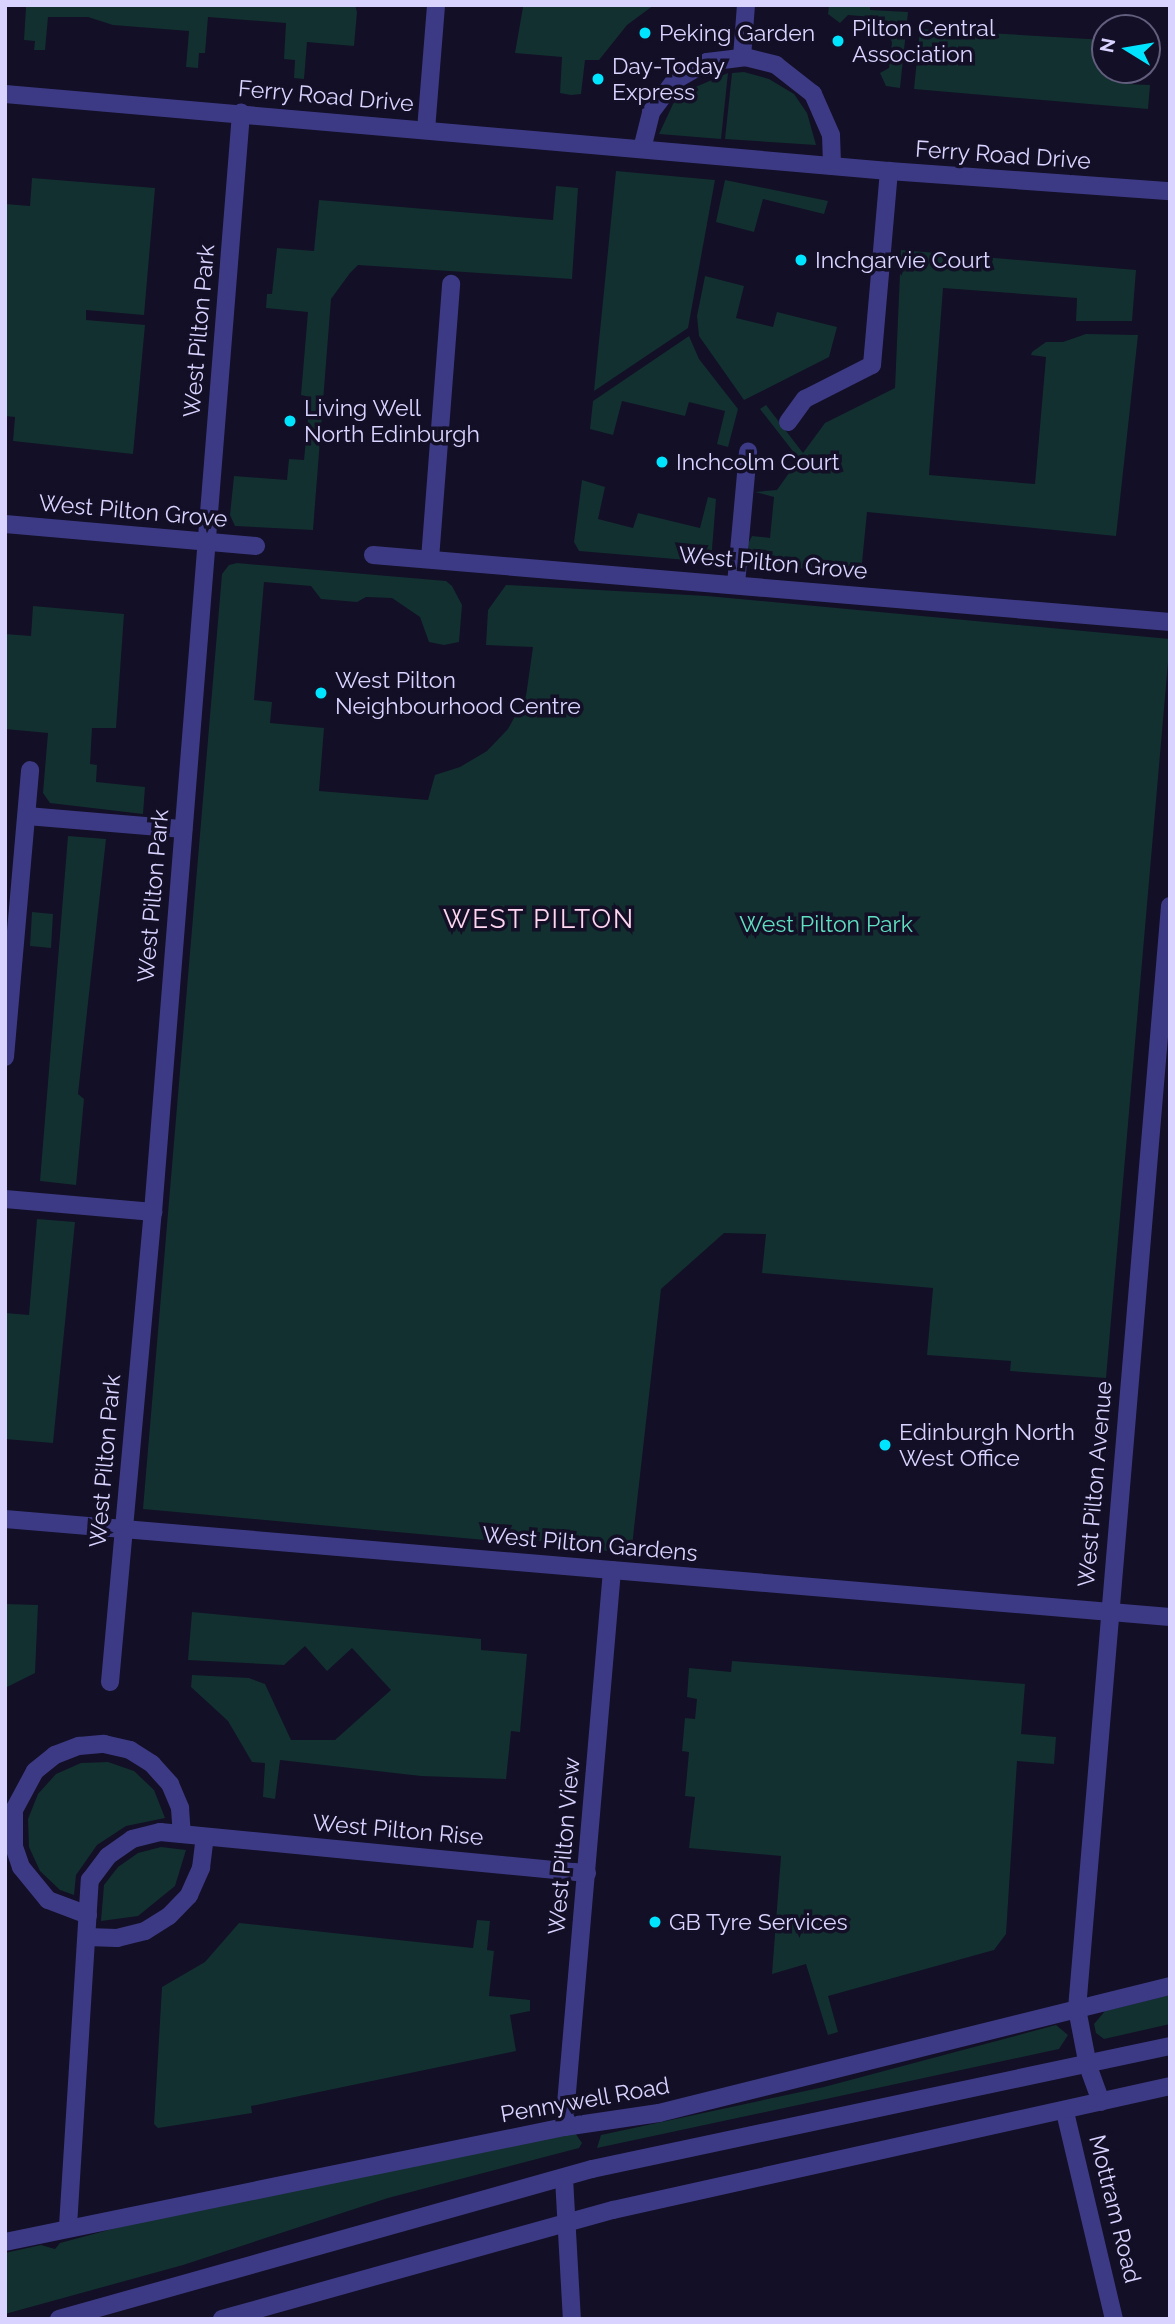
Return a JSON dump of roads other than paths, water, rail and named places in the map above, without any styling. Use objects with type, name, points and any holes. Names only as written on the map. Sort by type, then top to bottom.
[{"type":"street","points":[[426,130],[436,5]]},
{"type":"street","points":[[742,57],[746,5]]},
{"type":"street","points":[[642,149],[651,112],[674,81],[707,62],[742,57],[776,65],[813,93],[831,135],[832,166]]},
{"type":"street","name":"Ferry Road Drive","points":[[5,94],[889,171],[1170,191]]},
{"type":"street","name":"West Pilton Park","points":[[110,1682],[153,1212],[241,113]]},
{"type":"street","points":[[788,422],[805,399],[872,365],[889,171]]},
{"type":"street","points":[[430,559],[451,284]]},
{"type":"street","points":[[736,584],[748,453]]},
{"type":"street","name":"West Pilton Grove","points":[[5,524],[256,546]]},
{"type":"street","name":"West Pilton Grove","points":[[373,555],[1170,622]]},
{"type":"street","points":[[5,1058],[30,770]]},
{"type":"street","points":[[27,816],[183,829]]},
{"type":"street","name":"West Pilton Avenue","points":[[1088,2066],[1077,2009],[1108,1612],[1170,906]]},
{"type":"street","points":[[5,1199],[153,1212]]},
{"type":"street","name":"West Pilton Gardens","points":[[5,1519],[1170,1617]]},
{"type":"street","name":"West Pilton View","points":[[564,2127],[612,1570]]},
{"type":"street","points":[[88,1914],[48,1899],[21,1867],[14,1847],[14,1810],[35,1771],[55,1755],[79,1746],[104,1744],[130,1750],[152,1764],[170,1784],[180,1808],[183,1834]]},
{"type":"street","name":"West Pilton Rise","points":[[68,2226],[90,1880],[107,1856],[132,1839],[160,1832],[587,1873]]},
{"type":"street","points":[[87,1937],[117,1938],[145,1931],[169,1916],[188,1895],[201,1868],[205,1837]]},
{"type":"street","name":"Pennywell Road","points":[[5,2242],[68,2226],[564,2127],[659,2113],[1170,1986]]},
{"type":"street","points":[[59,2319],[564,2178],[1170,2046]]},
{"type":"street","points":[[1088,2066],[1101,2102]]},
{"type":"street","points":[[222,2319],[567,2223],[1170,2086]]},
{"type":"street","name":"Mottram Road","points":[[1065,2112],[1114,2319]]},
{"type":"street","points":[[564,2178],[572,2319]]},
{"type":"place","name":"Peking Garden","points":[[645,33]]},
{"type":"place","name":"Pilton Central Association","points":[[838,41]]},
{"type":"place","name":"Day-Today Express","points":[[598,79]]},
{"type":"place","name":"Inchgarvie Court","points":[[801,260]]},
{"type":"place","name":"Living Well North Edinburgh","points":[[290,421]]},
{"type":"place","name":"Inchcolm Court","points":[[662,462]]},
{"type":"place","name":"West Pilton Neighbourhood Centre","points":[[321,693]]},
{"type":"place","name":"Edinburgh North West Office","points":[[885,1445]]},
{"type":"place","name":"GB Tyre Services","points":[[655,1922]]},
{"type":"district","name":"WEST PILTON","points":[[539,920]]}]
